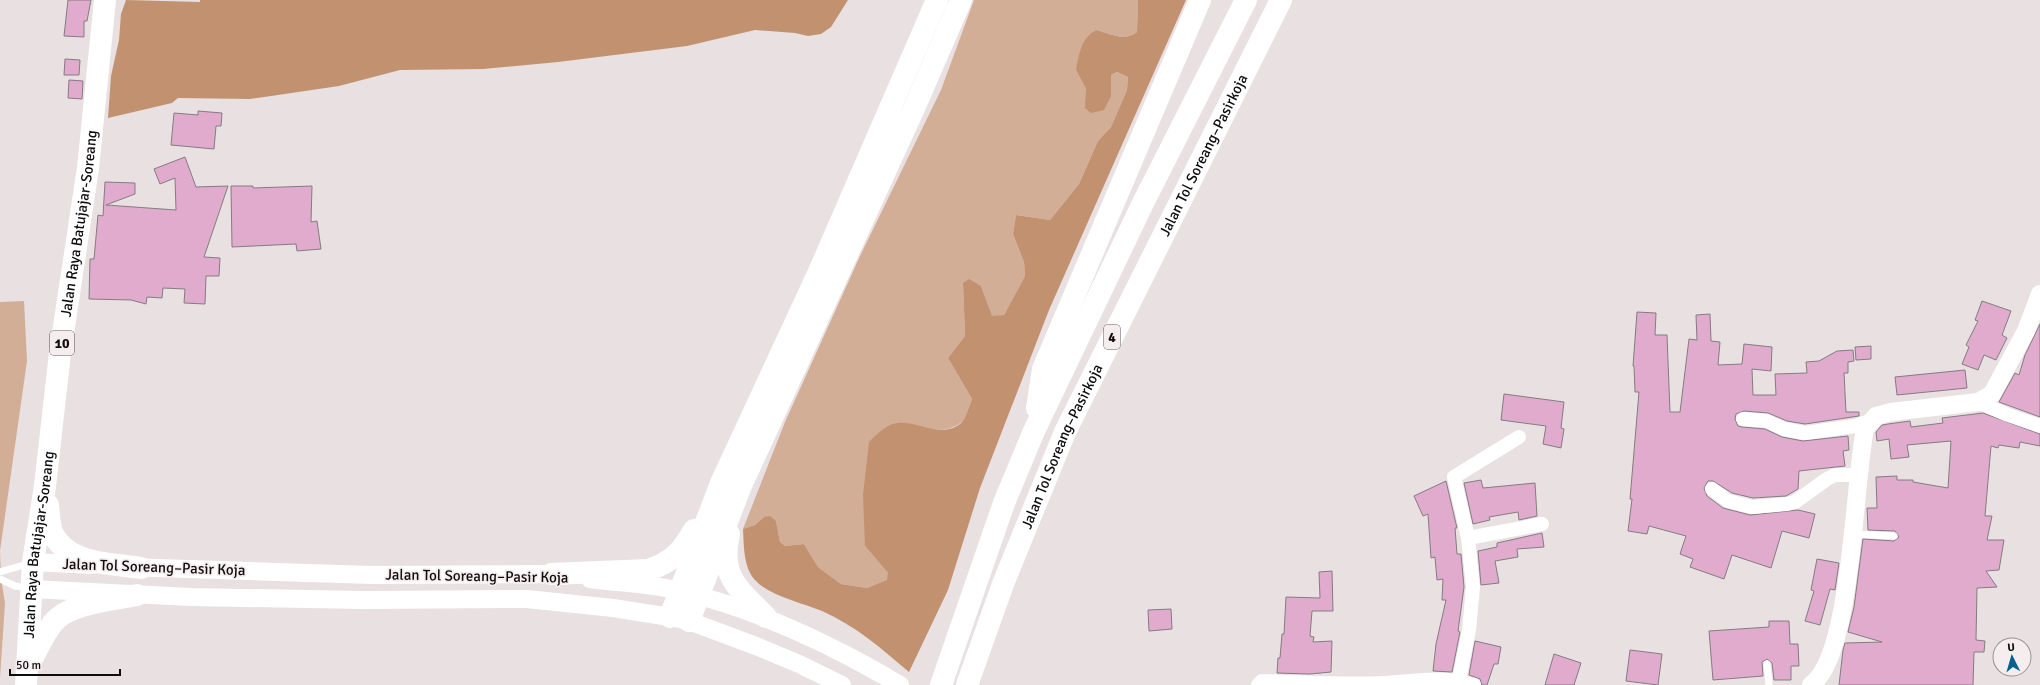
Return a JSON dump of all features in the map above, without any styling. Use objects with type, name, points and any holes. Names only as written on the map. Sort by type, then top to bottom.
[{"type":"highway","name":"Jalan Raya Batujajar-Soreang","points":[[26,677],[33,562],[45,486],[60,353],[85,190],[106,0]]},
{"type":"highway","points":[[679,619],[730,486],[818,274],[937,0]]},
{"type":"highway","points":[[551,574],[648,570],[659,567],[683,550],[730,486],[916,104],[961,0]]},
{"type":"highway","points":[[1034,431],[1043,369],[1200,0]]},
{"type":"highway","name":"Jalan Tol Soreang–Pasirkoja","points":[[941,685],[1004,503],[1034,431],[1143,203],[1246,0]]},
{"type":"highway","name":"Jalan Tol Soreang–Pasirkoja","points":[[967,685],[1004,584],[1065,432],[1281,0]]},
{"type":"highway","points":[[45,486],[52,531],[61,547],[71,554],[85,558],[141,568]]},
{"type":"highway","points":[[730,486],[726,566],[737,587],[766,617]]},
{"type":"highway","points":[[26,677],[52,623],[62,613],[78,607],[137,595]]},
{"type":"street","points":[[1811,685],[1819,680],[1834,649],[1849,568],[1865,429],[1876,416],[1892,412],[1978,402],[1992,394],[2026,331],[2040,294]]},
{"type":"street","points":[[1978,402],[2008,415],[2040,426]]},
{"type":"street","points":[[1743,419],[1767,421],[1797,433],[1855,426],[1870,422]]},
{"type":"street","points":[[1459,680],[1469,630],[1473,587],[1468,538],[1454,476],[1519,436]]},
{"type":"street","points":[[1712,489],[1728,501],[1752,507],[1787,504],[1795,502],[1835,475],[1860,475]]},
{"type":"street","points":[[1468,538],[1542,524]]},
{"type":"street","name":"Jalan Tol Soreang–Pasir Koja","points":[[33,562],[141,568],[373,576],[551,574],[688,593],[766,617],[814,638],[900,685]]},
{"type":"street","name":"Jalan Tol Soreang–Pasir Koja","points":[[31,589],[137,595],[363,600],[527,599],[613,608],[679,619],[756,646],[799,664],[842,685]]},
{"type":"street","points":[[1258,685],[1262,681],[1383,683],[1429,679],[1459,680],[1474,685]]},
{"type":"lane","points":[[1853,534],[1894,536]]},
{"type":"lane","points":[[0,572],[33,562]]},
{"type":"lane","points":[[0,579],[15,586],[31,589]]},
{"type":"lane","points":[[1767,664],[1769,685]]},
{"type":"shaded area","points":[[126,0],[200,2],[200,0],[848,0],[831,27],[821,34],[808,36],[795,33],[755,30],[687,46],[558,62],[483,69],[400,70],[339,86],[250,99],[178,98],[172,103],[108,118],[111,76],[119,40],[121,14]]},
{"type":"shaded area","points":[[974,0],[1138,0],[1137,32],[1132,35],[1122,37],[1097,30],[1076,70],[1086,89],[1111,96],[1111,75],[1117,72],[1128,77],[1127,90],[1111,127],[1098,141],[1079,184],[1050,220],[1016,215],[1013,234],[1024,262],[1025,276],[1004,315],[992,317],[981,286],[963,283],[965,336],[948,358],[972,399],[967,413],[959,424],[946,429],[939,430],[925,428],[905,423],[865,546],[888,573],[888,580],[867,588],[841,584],[818,567],[804,544],[785,546],[780,542],[776,521],[764,517],[755,525],[743,529],[785,422],[860,256],[941,90]]},
{"type":"shaded area","points":[[1138,0],[1186,0],[1049,310],[980,488],[948,590],[909,672],[868,638],[846,624],[822,611],[778,595],[756,581],[746,563],[743,529],[755,525],[764,517],[770,516],[776,521],[780,542],[785,546],[804,544],[818,567],[841,584],[867,588],[887,580],[888,573],[865,546],[863,495],[869,442],[885,428],[896,423],[905,423],[942,430],[960,424],[964,419],[972,399],[948,358],[965,336],[963,283],[969,279],[981,286],[992,316],[1004,315],[1025,276],[1024,262],[1013,234],[1016,215],[1050,220],[1079,184],[1098,141],[1111,127],[1127,90],[1128,77],[1117,72],[1111,75],[1111,96],[1104,110],[1091,113],[1085,108],[1086,89],[1076,70],[1078,58],[1084,42],[1087,37],[1097,30],[1122,37],[1132,35],[1137,32]]},
{"type":"shaded area","points":[[24,301],[27,361],[0,551],[0,302]]},
{"type":"shaded area","points":[[0,551],[1,578],[5,603],[0,678]]},
{"type":"building","points":[[68,0],[91,0],[87,21],[84,21],[84,37],[64,36]]},
{"type":"building","points":[[65,59],[80,60],[79,75],[64,75]]},
{"type":"building","points":[[69,80],[83,81],[82,99],[68,98]]},
{"type":"building","points":[[198,111],[222,113],[221,126],[216,126],[214,149],[171,145],[174,113],[198,115]]},
{"type":"building","points":[[185,157],[196,187],[228,186],[204,257],[220,258],[219,276],[206,276],[205,304],[184,303],[185,289],[163,288],[162,298],[147,297],[146,304],[131,300],[89,299],[90,259],[94,259],[98,215],[103,216],[105,182],[135,183],[135,194],[106,205],[176,210],[175,178],[160,184],[154,169]]},
{"type":"building","points":[[231,186],[253,186],[253,188],[312,186],[311,222],[317,221],[321,249],[297,251],[296,244],[232,247]]},
{"type":"building","points":[[1982,301],[2011,311],[2002,335],[2007,338],[1996,360],[1984,355],[1978,370],[1962,364],[1969,347],[1966,345],[1978,321],[1975,320]]},
{"type":"building","points":[[1637,312],[1656,313],[1655,335],[1667,335],[1670,412],[1680,412],[1689,339],[1697,340],[1696,315],[1710,314],[1711,341],[1720,342],[1718,365],[1742,364],[1744,344],[1772,347],[1771,371],[1752,369],[1753,395],[1776,395],[1775,374],[1807,373],[1806,362],[1819,361],[1837,351],[1853,350],[1854,361],[1848,362],[1848,373],[1844,373],[1846,412],[1859,412],[1859,416],[1805,424],[1787,421],[1768,413],[1744,411],[1736,414],[1735,419],[1738,426],[1765,429],[1782,437],[1803,441],[1848,436],[1849,450],[1843,451],[1845,466],[1799,471],[1798,489],[1786,496],[1753,498],[1732,493],[1713,481],[1708,481],[1704,488],[1707,496],[1723,508],[1750,515],[1798,510],[1815,514],[1809,538],[1782,531],[1771,568],[1732,555],[1724,579],[1690,567],[1693,559],[1680,554],[1686,536],[1649,526],[1647,534],[1628,531],[1632,499],[1630,499],[1639,392],[1635,392],[1633,366]]},
{"type":"building","points":[[2040,324],[2040,417],[1999,402],[2015,373],[2019,375],[2025,355]]},
{"type":"building","points":[[1871,346],[1871,359],[1856,360],[1855,347]]},
{"type":"building","points":[[1965,370],[1967,388],[1897,395],[1895,377]]},
{"type":"building","points":[[1504,394],[1564,402],[1561,428],[1564,429],[1561,448],[1543,444],[1546,426],[1501,420]]},
{"type":"building","points":[[1983,413],[2040,434],[2040,446],[2020,442],[2019,448],[1999,445],[1998,448],[1991,446],[1985,516],[1992,516],[1987,540],[2004,540],[1999,570],[1986,571],[1997,587],[1977,588],[1976,640],[1985,641],[1984,652],[1974,652],[1973,685],[1839,685],[1845,643],[1882,642],[1848,632],[1854,607],[1863,539],[1894,541],[1899,537],[1895,531],[1868,530],[1867,508],[1877,508],[1876,477],[1897,476],[1897,480],[1913,480],[1913,482],[1948,488],[1951,441],[1907,445],[1909,457],[1891,459],[1889,439],[1877,441],[1876,432],[1882,425],[1910,421],[1911,427],[1943,423],[1942,418]]},
{"type":"building","points":[[1481,480],[1483,488],[1535,483],[1537,516],[1519,520],[1518,512],[1489,517],[1490,520],[1473,524],[1464,483]]},
{"type":"building","points":[[1446,481],[1457,528],[1455,528],[1457,554],[1461,554],[1464,587],[1458,631],[1460,632],[1452,672],[1433,671],[1436,644],[1446,600],[1442,600],[1443,579],[1437,580],[1435,557],[1431,558],[1428,514],[1423,516],[1414,496]]},
{"type":"building","points":[[1542,533],[1544,547],[1517,549],[1518,557],[1495,561],[1499,583],[1481,585],[1478,551],[1497,547],[1497,543]]},
{"type":"building","points":[[1817,559],[1839,563],[1835,590],[1830,589],[1820,625],[1805,621],[1814,591],[1811,590]]},
{"type":"building","points":[[1332,571],[1333,611],[1312,611],[1310,636],[1314,637],[1313,642],[1332,641],[1331,672],[1310,674],[1277,673],[1282,634],[1284,634],[1286,597],[1320,598],[1319,572]]},
{"type":"building","points":[[1171,609],[1172,629],[1149,631],[1148,610]]},
{"type":"building","points":[[1769,621],[1789,621],[1790,644],[1798,644],[1799,666],[1791,666],[1791,680],[1774,680],[1772,663],[1767,659],[1762,662],[1763,676],[1713,680],[1709,631],[1769,627]]},
{"type":"building","points":[[1475,641],[1501,647],[1498,664],[1494,664],[1487,685],[1482,685],[1480,679],[1469,675]]},
{"type":"building","points":[[1630,650],[1662,654],[1658,685],[1626,681]]},
{"type":"building","points":[[1554,654],[1581,663],[1574,685],[1545,685]]}]
